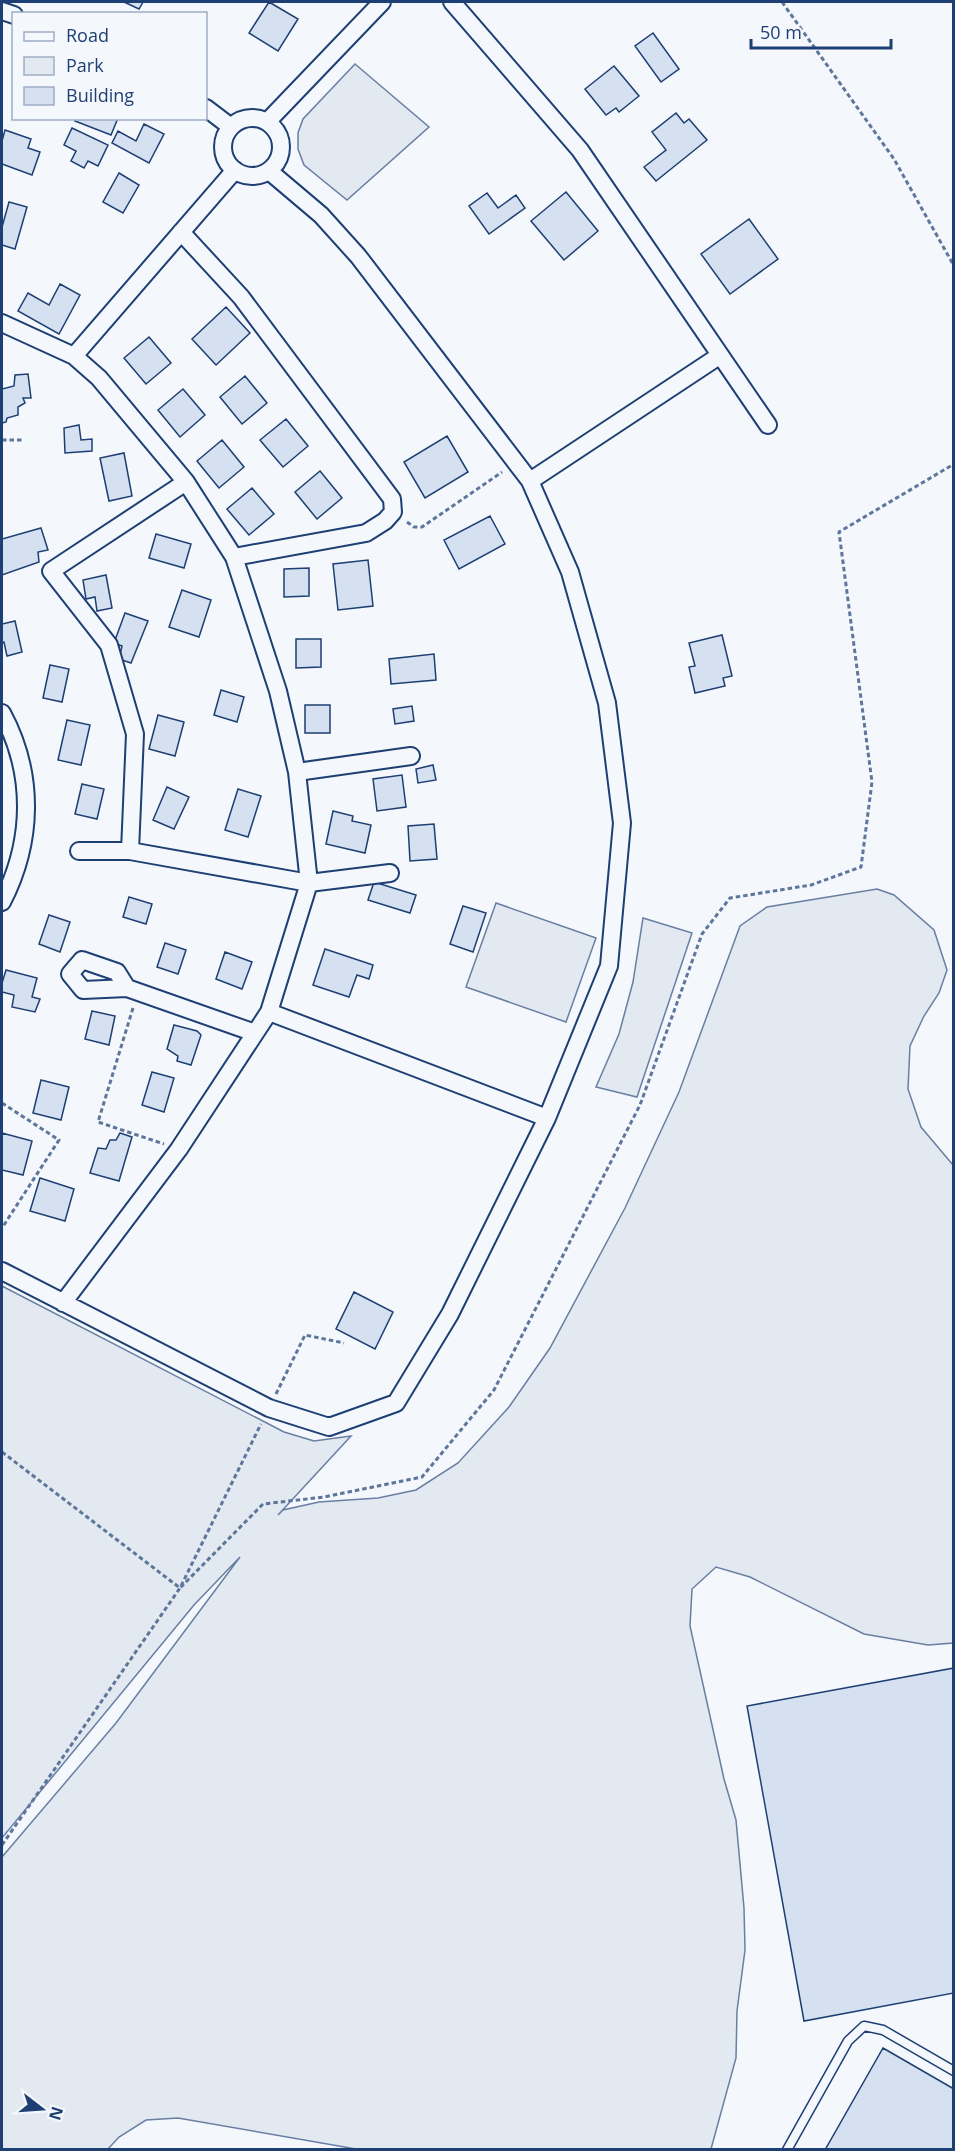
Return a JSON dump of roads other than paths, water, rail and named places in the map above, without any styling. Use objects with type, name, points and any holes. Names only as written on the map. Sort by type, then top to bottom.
[{"type":"street","points":[[267,122],[382,2]]},
{"type":"street","points":[[452,2],[580,150],[768,425]]},
{"type":"street","points":[[207,109],[231,127]]},
{"type":"street","points":[[251,118],[267,122],[275,128],[281,146],[280,155],[269,171],[252,176],[243,175],[228,164],[223,147],[224,138],[231,127],[242,119],[251,118]]},
{"type":"street","points":[[74,356],[235,170]]},
{"type":"street","points":[[2,1272],[269,1408],[329,1427],[396,1403],[450,1314],[547,1118],[609,966],[622,823],[607,703],[570,572],[530,481],[516,462],[358,256],[321,215],[269,171]]},
{"type":"street","points":[[181,232],[241,297],[392,500],[393,512],[385,521],[366,533],[234,557]]},
{"type":"street","points":[[2,323],[74,356],[99,378],[186,482],[234,557],[278,691],[297,772],[309,883],[269,1012],[179,1149],[63,1303]]},
{"type":"street","points":[[530,481],[719,356]]},
{"type":"street","points":[[130,851],[135,734],[132,723],[109,645],[51,571],[186,482]]},
{"type":"street","points":[[2,713],[19,755],[26,793],[26,826],[20,859],[2,902]]},
{"type":"street","points":[[297,772],[411,756]]},
{"type":"street","points":[[79,850],[130,851],[309,883],[390,873]]},
{"type":"street","points":[[132,990],[255,1033]]},
{"type":"street","points":[[269,1012],[547,1118]]},
{"type":"lane","points":[[787,2150],[849,2041],[864,2026],[882,2030],[954,2071]]}]
